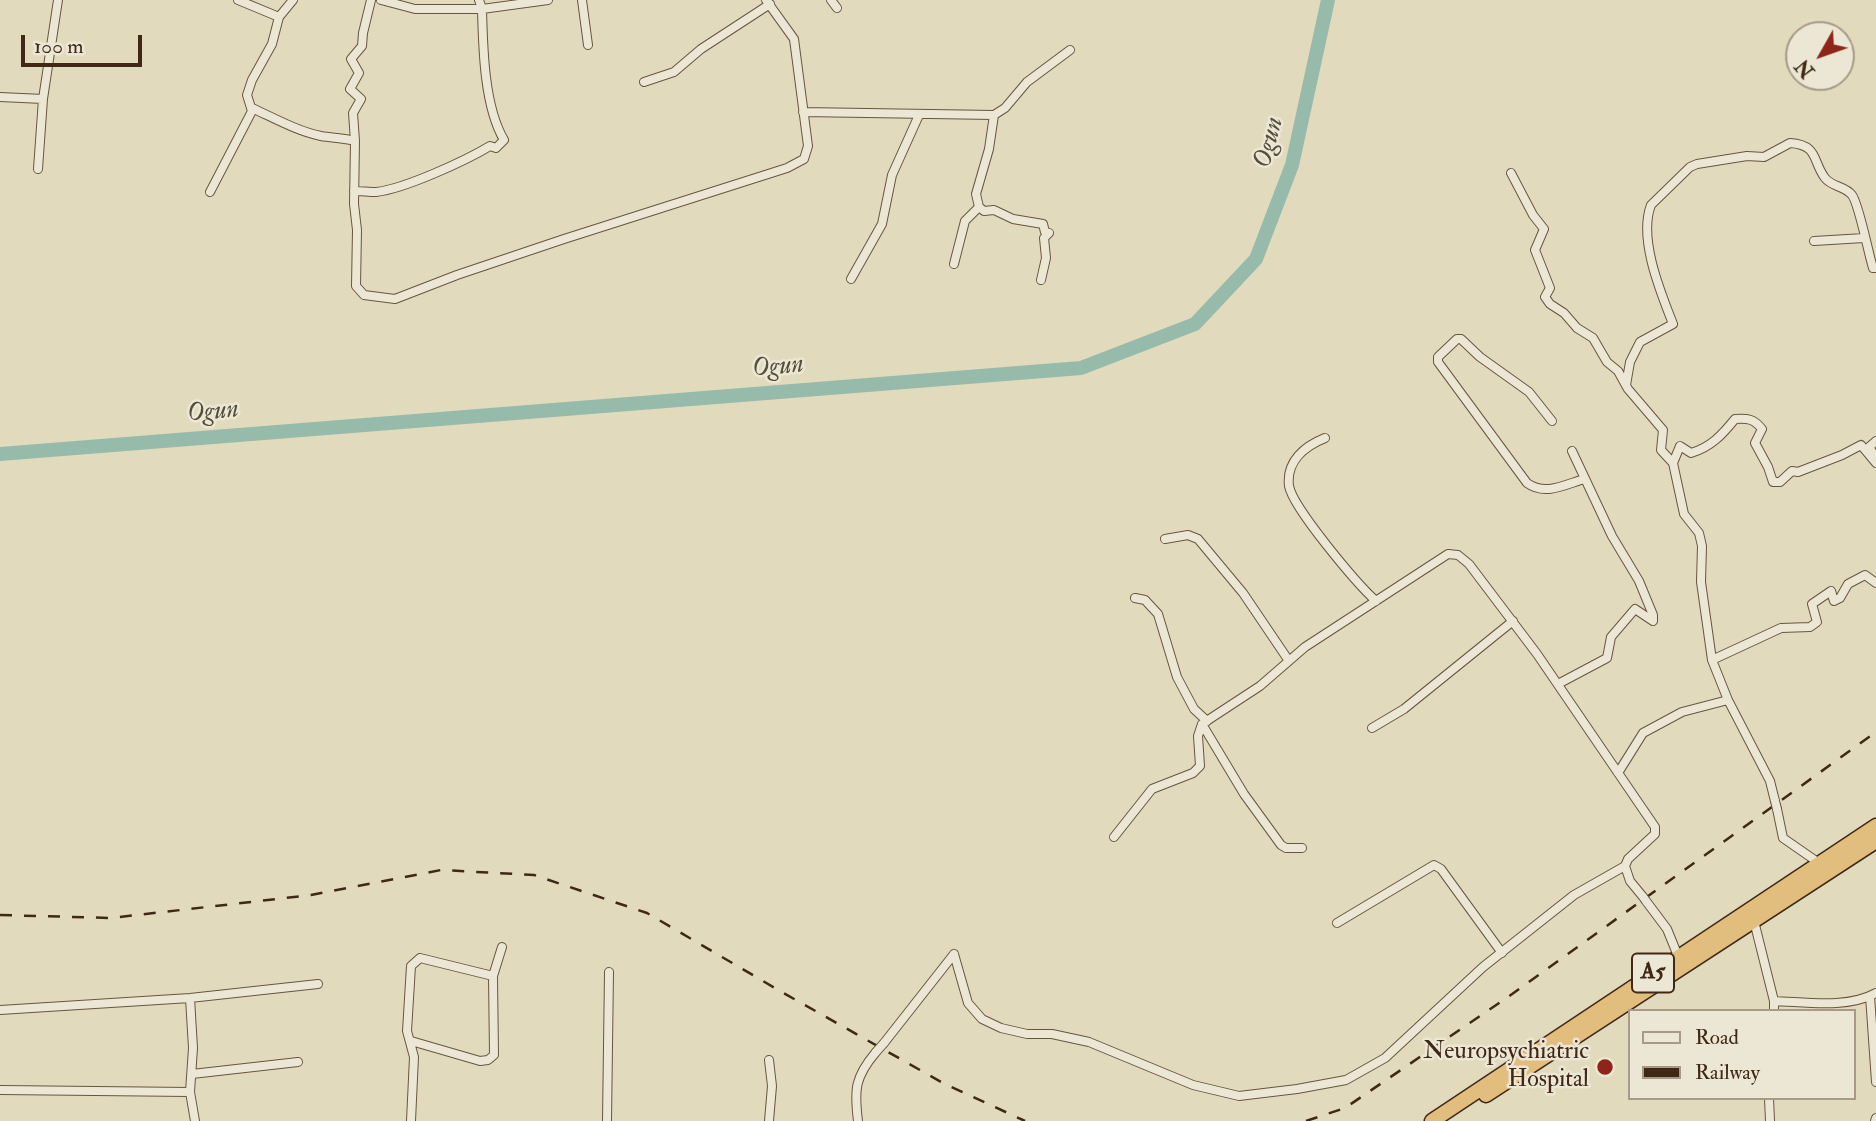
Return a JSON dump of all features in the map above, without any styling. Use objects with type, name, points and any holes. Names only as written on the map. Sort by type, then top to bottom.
[{"type":"highway","name":"A5","points":[[1432,1121],[1876,826]]},
{"type":"highway","name":"A5","points":[[1447,1121],[1876,841]]},
{"type":"street","points":[[38,169],[43,99],[58,0]]},
{"type":"street","points":[[238,0],[279,17]]},
{"type":"street","points":[[252,111],[247,95],[252,80],[272,44],[279,17],[293,0]]},
{"type":"street","points":[[371,0],[362,46],[351,59],[359,73],[351,89],[361,99],[353,113],[354,191],[357,230],[356,286],[364,295],[395,299],[540,247],[787,169],[804,159],[808,153],[794,39],[768,2],[701,49],[674,72],[644,82]]},
{"type":"street","points":[[380,0],[415,9],[548,0]]},
{"type":"street","points":[[582,0],[588,45]]},
{"type":"street","points":[[831,0],[837,8]]},
{"type":"street","points":[[354,191],[378,192],[396,187],[439,171],[490,146],[496,148],[504,140],[494,123],[483,51],[481,4]]},
{"type":"street","points":[[803,112],[994,115],[1005,108],[1027,82],[1070,50]]},
{"type":"street","points":[[0,97],[43,99]]},
{"type":"street","points":[[209,192],[252,108],[313,134],[355,141]]},
{"type":"street","points":[[851,279],[882,224],[892,175],[919,115]]},
{"type":"street","points":[[994,115],[989,149],[976,194],[979,207],[984,211],[994,210],[1013,219],[1043,224],[1045,232],[1049,233],[1044,238],[1046,258],[1041,280]]},
{"type":"street","points":[[1626,385],[1630,362],[1640,342],[1673,324],[1664,304],[1650,250],[1647,233],[1649,211],[1651,205],[1690,167],[1716,160],[1764,157],[1790,143],[1804,146],[1814,153],[1823,176],[1844,188],[1854,198],[1873,268],[1876,268]]},
{"type":"street","points":[[1511,173],[1533,215],[1545,229],[1535,250],[1550,288],[1545,297],[1577,328],[1593,338],[1607,362],[1618,371],[1626,385],[1663,430],[1661,450],[1673,463],[1684,514],[1699,533],[1702,545],[1700,582],[1712,660],[1728,700],[1770,781],[1783,838],[1819,863]]},
{"type":"street","points":[[954,264],[965,221],[979,207]]},
{"type":"street","points":[[1814,241],[1864,238]]},
{"type":"street","points":[[1552,421],[1529,392],[1461,340],[1457,340],[1438,357],[1438,362],[1527,483],[1544,491],[1584,480]]},
{"type":"street","points":[[1673,463],[1680,446],[1691,453],[1700,450],[1718,440],[1735,419],[1746,418],[1754,420],[1762,429],[1755,443],[1773,481],[1780,482],[1792,471],[1798,472],[1860,445],[1876,461]]},
{"type":"street","points":[[1325,438],[1300,452],[1294,462],[1289,487],[1320,537],[1362,589],[1376,601]]},
{"type":"street","points":[[1876,440],[1869,447],[1876,461]]},
{"type":"street","points":[[1558,684],[1606,659],[1611,637],[1635,609],[1653,621],[1639,581],[1612,536],[1572,451]]},
{"type":"street","points":[[1165,538],[1188,535],[1198,539],[1243,593],[1289,661]]},
{"type":"street","points":[[858,1121],[856,1087],[859,1075],[954,954],[968,1003],[982,1019],[1001,1028],[1090,1042],[1193,1085],[1239,1096],[1346,1080],[1385,1058],[1417,1030],[1449,996],[1574,895],[1625,866],[1628,859],[1655,834],[1655,827],[1513,621],[1469,564],[1458,555],[1448,554],[1289,661],[1260,686],[1205,722],[1198,736],[1198,769],[1152,789],[1114,837]]},
{"type":"street","points":[[1712,660],[1781,628],[1810,626],[1817,622],[1812,604],[1831,591],[1834,601],[1840,598],[1848,584],[1865,575],[1876,583]]},
{"type":"street","points":[[1135,598],[1145,600],[1158,614],[1177,677],[1244,794],[1282,845],[1286,848],[1302,848]]},
{"type":"street","points":[[1372,728],[1404,709],[1513,621]]},
{"type":"street","points":[[1618,773],[1643,733],[1682,712],[1728,700]]},
{"type":"street","points":[[1337,923],[1434,865],[1441,869],[1502,953]]},
{"type":"street","points":[[1625,866],[1630,881],[1667,929],[1678,956]]},
{"type":"street","points":[[1754,921],[1774,1009]]},
{"type":"street","points":[[411,1041],[480,1061],[488,1060],[494,1055],[493,976],[502,947]]},
{"type":"street","points":[[411,1121],[414,1057],[407,1031],[411,967],[420,958],[493,976]]},
{"type":"street","points":[[607,1121],[609,972]]},
{"type":"street","points":[[0,1010],[190,998],[318,984]]},
{"type":"street","points":[[1774,1001],[1848,1002],[1864,1000],[1873,995],[1876,1082]]},
{"type":"street","points":[[190,998],[194,1048],[190,1091],[195,1121]]},
{"type":"street","points":[[769,1060],[772,1086],[769,1121]]},
{"type":"street","points":[[192,1074],[298,1062]]},
{"type":"street","points":[[0,1090],[190,1091]]},
{"type":"street","points":[[1769,1100],[1770,1121]]},
{"type":"waterway","name":"Ogun","points":[[0,454],[1081,368],[1195,324],[1256,259],[1292,165],[1328,0]]},
{"type":"railway","points":[[1306,1121],[1345,1108],[1508,997],[1876,732]]},
{"type":"railway","points":[[0,915],[111,918],[311,895],[441,870],[534,875],[647,913],[943,1083],[1025,1121]]},
{"type":"place","name":"Neuropsychiatric Hospital","points":[[1605,1067]]}]
